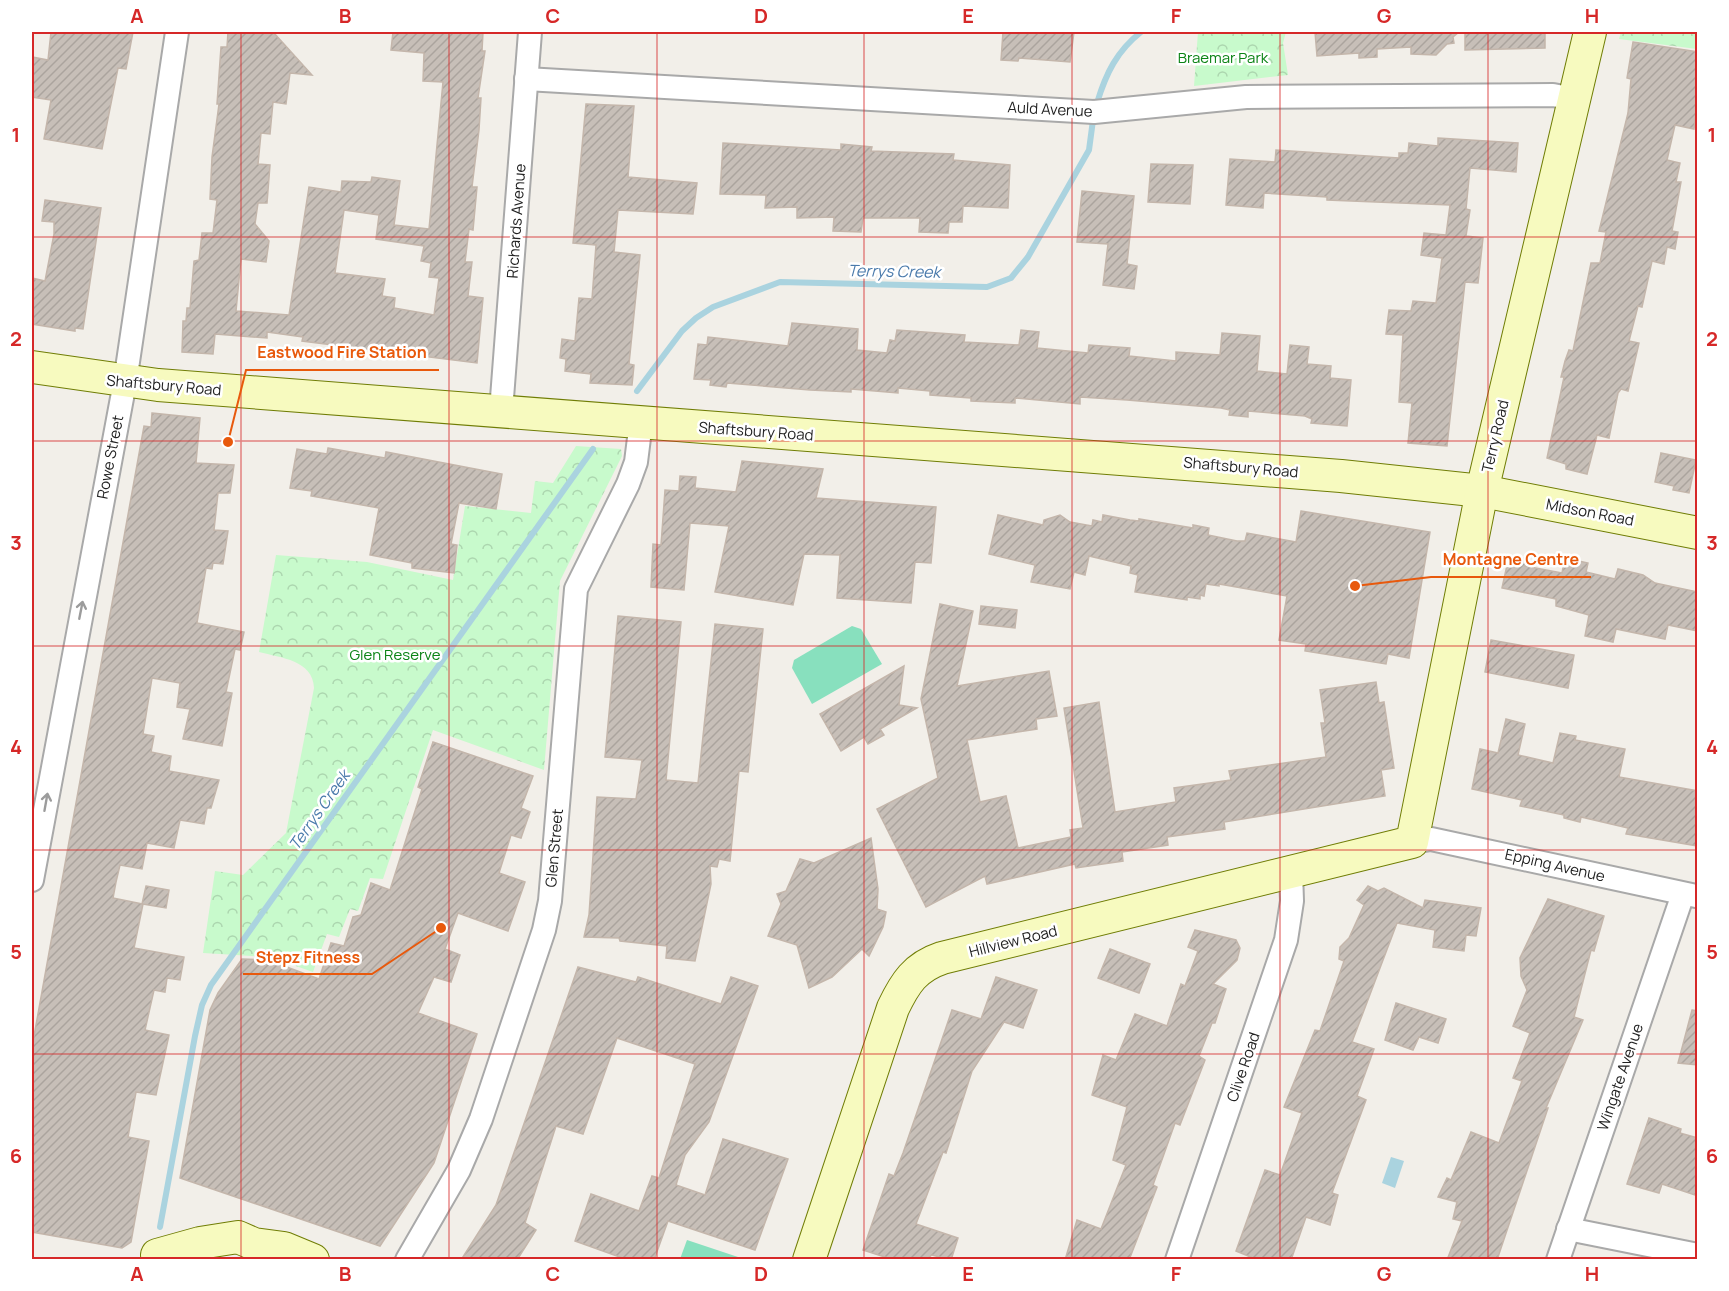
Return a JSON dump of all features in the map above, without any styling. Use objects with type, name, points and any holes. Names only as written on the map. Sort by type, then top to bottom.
[{"type":"street","name":"Rowe Street","points":[[32,880],[125,382],[177,32]]},
{"type":"street","name":"Richards Avenue","points":[[501,411],[530,32]]},
{"type":"street","name":"Terry Road","points":[[1412,842],[1482,492],[1590,32]]},
{"type":"street","name":"Auld Avenue","points":[[526,79],[1094,112],[1246,97],[1553,95],[1574,99]]},
{"type":"street","name":"Shaftsbury Road","points":[[32,367],[125,382],[1199,464],[1482,492]]},
{"type":"street","name":"Glen Street","points":[[407,1260],[459,1170],[481,1119],[544,930],[550,901],[576,589],[636,462],[641,422]]},
{"type":"street","name":"Midson Road","points":[[1482,492],[1698,534]]},
{"type":"street","name":"Epping Avenue","points":[[1412,842],[1431,839],[1452,843],[1690,895]]},
{"type":"street","name":"Hillview Road","points":[[809,1260],[893,1008],[907,981],[921,967],[942,958],[1412,842]]},
{"type":"street","name":"Clive Road","points":[[1178,1260],[1287,940],[1292,901],[1291,872]]},
{"type":"street","name":"Wingate Avenue","points":[[1558,1260],[1690,895]]},
{"type":"street","points":[[1568,1229],[1698,1256]]},
{"type":"street","points":[[153,1258],[200,1243],[238,1237],[254,1244],[284,1248],[313,1260]]},
{"type":"street","points":[[204,1260],[239,1251],[254,1244]]},
{"type":"green space","name":"Braemar Park","points":[[1198,32],[1286,32],[1283,43],[1288,75],[1194,86]]},
{"type":"green space","points":[[1621,32],[1697,32],[1697,49],[1619,39]]},
{"type":"green space","name":"Glen Reserve","points":[[576,446],[621,449],[622,456],[560,581],[544,770],[433,730],[383,879],[370,878],[358,911],[350,909],[339,937],[327,934],[313,972],[270,957],[203,953],[215,871],[243,875],[286,833],[314,688],[308,671],[302,666],[259,652],[276,555],[367,562],[453,580],[465,506],[531,513],[535,481],[553,483]]},
{"type":"green space","points":[[852,626],[861,629],[882,664],[812,704],[792,668],[794,660]]},
{"type":"green space","points":[[687,1240],[744,1259],[680,1259]]},
{"type":"water","points":[[1391,1157],[1404,1161],[1395,1188],[1382,1183]]},
{"type":"building","points":[[51,32],[133,32],[126,69],[118,68],[102,149],[44,139],[51,100],[32,97],[32,57],[48,60]]},
{"type":"building","points":[[228,32],[274,33],[312,75],[290,73],[286,104],[273,102],[270,134],[261,133],[258,164],[270,165],[267,203],[258,203],[255,224],[269,241],[266,262],[241,259],[236,311],[289,315],[309,187],[341,192],[342,181],[371,182],[372,177],[400,181],[394,225],[429,229],[443,82],[423,81],[424,53],[391,50],[393,32],[483,32],[482,51],[485,51],[478,98],[481,98],[479,130],[472,187],[477,187],[473,230],[469,229],[465,262],[472,262],[468,296],[483,298],[477,363],[302,341],[303,337],[267,332],[267,338],[215,334],[213,354],[182,352],[183,321],[186,321],[187,308],[190,308],[194,261],[199,260],[202,233],[213,233],[217,200],[210,199],[212,157],[219,104],[217,104],[221,47],[227,47]],"holes":[[[344,210],[379,215],[376,239],[424,246],[421,261],[431,263],[429,277],[439,278],[434,315],[394,308],[395,298],[382,296],[385,279],[335,273]]]},
{"type":"building","points":[[1003,32],[1074,32],[1070,62],[1019,58],[1018,61],[1001,60]]},
{"type":"building","points":[[1315,32],[1459,32],[1453,37],[1454,43],[1447,44],[1436,55],[1411,54],[1411,47],[1377,49],[1377,57],[1359,58],[1359,53],[1317,56]]},
{"type":"building","points":[[1465,32],[1545,32],[1545,48],[1465,50]]},
{"type":"building","points":[[1633,42],[1698,52],[1698,98],[1694,129],[1675,125],[1667,160],[1680,163],[1676,182],[1681,182],[1672,231],[1678,232],[1675,249],[1667,247],[1664,264],[1652,261],[1642,307],[1638,306],[1629,341],[1639,343],[1628,391],[1621,389],[1618,393],[1609,438],[1597,435],[1587,474],[1566,469],[1566,464],[1547,458],[1564,377],[1561,377],[1569,350],[1573,351],[1591,263],[1600,263],[1606,232],[1599,231],[1628,113],[1631,79],[1627,78]]},
{"type":"building","points":[[586,104],[634,106],[628,177],[697,183],[693,214],[618,210],[614,252],[640,255],[629,364],[634,365],[632,385],[590,383],[591,374],[565,371],[566,359],[560,358],[562,339],[575,341],[579,298],[592,299],[596,245],[573,243]]},
{"type":"building","points":[[1438,138],[1518,143],[1516,172],[1470,168],[1466,209],[1470,210],[1466,236],[1483,238],[1478,283],[1465,282],[1447,446],[1408,443],[1412,403],[1399,402],[1403,335],[1386,334],[1389,310],[1411,311],[1413,301],[1436,303],[1442,258],[1421,255],[1424,233],[1446,235],[1450,205],[1327,200],[1327,197],[1264,193],[1263,208],[1226,205],[1230,159],[1275,162],[1276,150],[1399,158],[1399,153],[1408,153],[1409,143],[1438,146]]},
{"type":"building","points":[[723,143],[841,150],[841,144],[872,147],[871,151],[954,154],[953,160],[1010,165],[1008,208],[963,206],[962,222],[949,222],[948,233],[919,232],[920,218],[863,218],[861,232],[833,231],[834,217],[797,218],[797,207],[765,208],[766,195],[720,194]]},
{"type":"building","points":[[1151,164],[1193,165],[1190,204],[1148,202]]},
{"type":"building","points":[[1082,191],[1134,196],[1127,264],[1137,266],[1134,289],[1103,285],[1108,244],[1077,242]]},
{"type":"building","points":[[45,200],[101,208],[83,329],[75,328],[75,331],[32,324],[32,278],[45,281],[54,234],[54,222],[42,221]]},
{"type":"building","points":[[792,323],[858,329],[857,350],[887,353],[890,340],[895,341],[897,330],[965,335],[964,342],[1019,345],[1021,330],[1039,332],[1037,348],[1088,353],[1089,345],[1130,348],[1129,356],[1176,361],[1176,352],[1220,355],[1222,333],[1260,336],[1257,371],[1287,374],[1290,345],[1309,347],[1307,364],[1331,366],[1330,378],[1351,380],[1347,426],[1311,423],[1312,419],[1305,416],[1248,411],[1248,417],[1229,415],[1230,410],[1221,408],[1127,400],[1080,397],[1080,404],[1015,398],[1015,403],[971,401],[971,398],[930,395],[930,391],[898,388],[898,393],[851,389],[851,392],[810,390],[727,383],[726,387],[710,385],[711,380],[694,379],[698,344],[707,345],[708,337],[788,346]]},
{"type":"building","points":[[152,413],[200,418],[196,463],[234,465],[230,493],[218,493],[214,530],[228,531],[223,564],[213,563],[212,569],[206,568],[197,623],[244,632],[240,650],[235,649],[226,692],[232,693],[222,746],[183,739],[190,709],[177,707],[180,683],[152,678],[143,734],[154,736],[151,752],[171,756],[169,771],[219,780],[211,808],[207,808],[204,824],[180,820],[174,848],[147,843],[142,869],[120,865],[116,882],[113,898],[143,904],[134,948],[184,957],[180,980],[167,978],[165,992],[154,990],[145,1030],[169,1035],[156,1095],[136,1092],[128,1137],[149,1141],[131,1242],[122,1248],[32,1232],[32,1047],[144,426],[151,427]]},
{"type":"building","points":[[328,448],[385,458],[386,452],[502,474],[496,509],[459,503],[451,544],[457,545],[454,573],[412,568],[412,563],[370,555],[379,508],[311,496],[312,491],[290,488],[297,449],[327,454]]},
{"type":"building","points":[[1661,453],[1696,460],[1689,493],[1673,490],[1674,486],[1655,482]]},
{"type":"building","points":[[742,461],[823,469],[816,498],[936,507],[931,563],[915,562],[911,603],[837,598],[840,555],[804,554],[793,605],[715,592],[729,526],[690,523],[684,590],[651,587],[653,544],[661,545],[665,490],[679,491],[680,476],[696,477],[695,488],[736,492]]},
{"type":"building","points":[[1301,511],[1430,532],[1409,658],[1388,654],[1386,664],[1305,651],[1306,644],[1279,640],[1287,596],[1219,584],[1219,586],[1206,584],[1204,596],[1200,595],[1200,599],[1187,597],[1187,600],[1135,592],[1138,575],[1130,573],[1131,566],[1089,556],[1085,575],[1074,572],[1070,589],[1031,582],[1035,565],[989,554],[998,515],[1043,525],[1044,520],[1060,515],[1070,522],[1092,526],[1093,520],[1102,522],[1103,515],[1193,528],[1193,525],[1209,528],[1208,535],[1237,541],[1245,541],[1247,533],[1296,542]]},
{"type":"building","points":[[1509,556],[1527,559],[1525,566],[1562,573],[1565,558],[1588,563],[1586,572],[1615,579],[1618,569],[1643,575],[1655,583],[1698,592],[1698,631],[1668,625],[1665,639],[1616,629],[1613,642],[1585,636],[1589,615],[1556,606],[1556,599],[1502,588]]},
{"type":"building","points":[[940,604],[973,611],[957,686],[1049,671],[1057,716],[1036,719],[1037,729],[967,740],[980,802],[1006,796],[1018,848],[1071,837],[1070,830],[1083,828],[1064,708],[1099,702],[1115,812],[1176,802],[1174,788],[1231,780],[1229,771],[1326,757],[1321,723],[1325,723],[1320,690],[1376,682],[1379,703],[1384,702],[1394,768],[1381,770],[1385,796],[1224,822],[1225,829],[1167,837],[1168,845],[1122,852],[1123,861],[1076,868],[1075,864],[987,884],[985,876],[926,907],[877,809],[938,778],[921,699]]},
{"type":"building","points":[[981,606],[1017,610],[1015,628],[979,624]]},
{"type":"building","points":[[618,616],[681,622],[666,780],[698,783],[715,624],[763,629],[748,772],[739,771],[730,861],[719,859],[717,867],[710,866],[711,884],[695,961],[666,958],[667,946],[620,941],[619,938],[584,937],[589,915],[597,797],[636,799],[642,760],[605,757]]},
{"type":"building","points":[[1491,640],[1574,655],[1568,688],[1485,672]]},
{"type":"building","points":[[904,666],[899,705],[917,708],[880,729],[884,735],[868,744],[864,737],[841,751],[820,714]]},
{"type":"building","points":[[1506,719],[1525,724],[1518,755],[1553,763],[1560,733],[1576,736],[1575,740],[1625,749],[1619,777],[1698,791],[1698,846],[1626,834],[1628,828],[1581,817],[1580,822],[1564,818],[1564,815],[1520,806],[1522,800],[1472,789],[1480,749],[1498,753]]},
{"type":"building","points":[[433,742],[533,776],[521,808],[530,812],[521,838],[511,835],[499,873],[525,882],[508,931],[458,913],[445,949],[460,955],[451,982],[434,977],[418,1013],[477,1034],[434,1163],[380,1246],[180,1178],[210,1010],[218,993],[242,959],[268,960],[319,979],[331,943],[344,946],[353,917],[361,915],[371,883],[390,890],[422,789],[418,787]]},
{"type":"building","points":[[871,838],[878,889],[877,909],[886,912],[883,927],[869,956],[862,949],[832,977],[809,988],[797,945],[768,936],[781,904],[777,894],[786,891],[800,859],[814,863]]},
{"type":"building","points":[[146,886],[169,890],[166,908],[142,904]]},
{"type":"building","points":[[1368,886],[1378,891],[1384,888],[1423,908],[1425,900],[1481,908],[1476,936],[1466,935],[1464,951],[1433,947],[1435,930],[1397,923],[1352,1042],[1374,1049],[1357,1096],[1366,1100],[1332,1193],[1338,1195],[1330,1225],[1306,1217],[1291,1260],[1258,1260],[1236,1251],[1265,1170],[1280,1175],[1302,1113],[1284,1107],[1315,1030],[1320,1031],[1344,961],[1339,959],[1340,947],[1349,938],[1364,905],[1357,900]]},
{"type":"building","points":[[1548,899],[1604,916],[1594,951],[1591,950],[1574,1017],[1583,1020],[1546,1108],[1548,1108],[1497,1260],[1447,1260],[1462,1221],[1453,1219],[1457,1202],[1438,1197],[1447,1178],[1451,1180],[1471,1132],[1499,1143],[1522,1081],[1513,1078],[1530,1033],[1513,1026],[1527,990],[1521,976],[1520,958]]},
{"type":"building","points":[[1195,930],[1236,940],[1240,948],[1237,960],[1213,984],[1226,989],[1215,1023],[1212,1023],[1199,1056],[1205,1060],[1180,1125],[1175,1123],[1153,1185],[1157,1187],[1129,1260],[1065,1260],[1077,1220],[1101,1229],[1126,1165],[1113,1160],[1127,1107],[1092,1095],[1103,1055],[1116,1060],[1135,1014],[1167,1026],[1181,984],[1185,986],[1198,951],[1188,947]]},
{"type":"building","points":[[1110,949],[1150,964],[1139,993],[1098,978]]},
{"type":"building","points":[[578,967],[636,982],[638,977],[721,1004],[731,977],[758,986],[709,1122],[685,1155],[676,1185],[705,1195],[723,1139],[788,1159],[755,1250],[668,1221],[654,1260],[628,1260],[575,1241],[591,1194],[639,1211],[652,1176],[659,1178],[695,1064],[617,1038],[583,1134],[556,1126],[525,1223],[536,1230],[517,1260],[461,1260],[496,1205]]},
{"type":"building","points":[[996,977],[1037,990],[1023,1028],[1004,1022],[972,1071],[946,1153],[943,1152],[916,1224],[958,1238],[951,1260],[932,1255],[925,1260],[894,1260],[863,1250],[889,1174],[894,1176],[903,1153],[952,1010],[981,1019]]},
{"type":"building","points":[[1396,1003],[1446,1019],[1438,1043],[1419,1037],[1413,1050],[1385,1040]]},
{"type":"building","points":[[1692,1010],[1698,1011],[1698,1065],[1678,1063]]},
{"type":"building","points":[[1649,1118],[1681,1129],[1680,1133],[1698,1138],[1698,1196],[1662,1184],[1659,1193],[1627,1184]]},
{"type":"waterway","name":"Terrys Creek","points":[[1097,103],[1113,63],[1125,47],[1141,32]]},
{"type":"waterway","name":"Terrys Creek","points":[[637,391],[682,331],[696,318],[713,307],[780,282],[987,287],[1011,278],[1028,257],[1089,150],[1093,120]]},
{"type":"waterway","name":"Terrys Creek","points":[[160,1227],[195,1036],[202,1005],[211,985],[593,449]]},
{"type":"place","name":"Eastwood Fire Station","points":[[228,442]]},
{"type":"place","name":"Montagne Centre","points":[[1355,586]]},
{"type":"place","name":"Stepz Fitness","points":[[441,928]]}]
